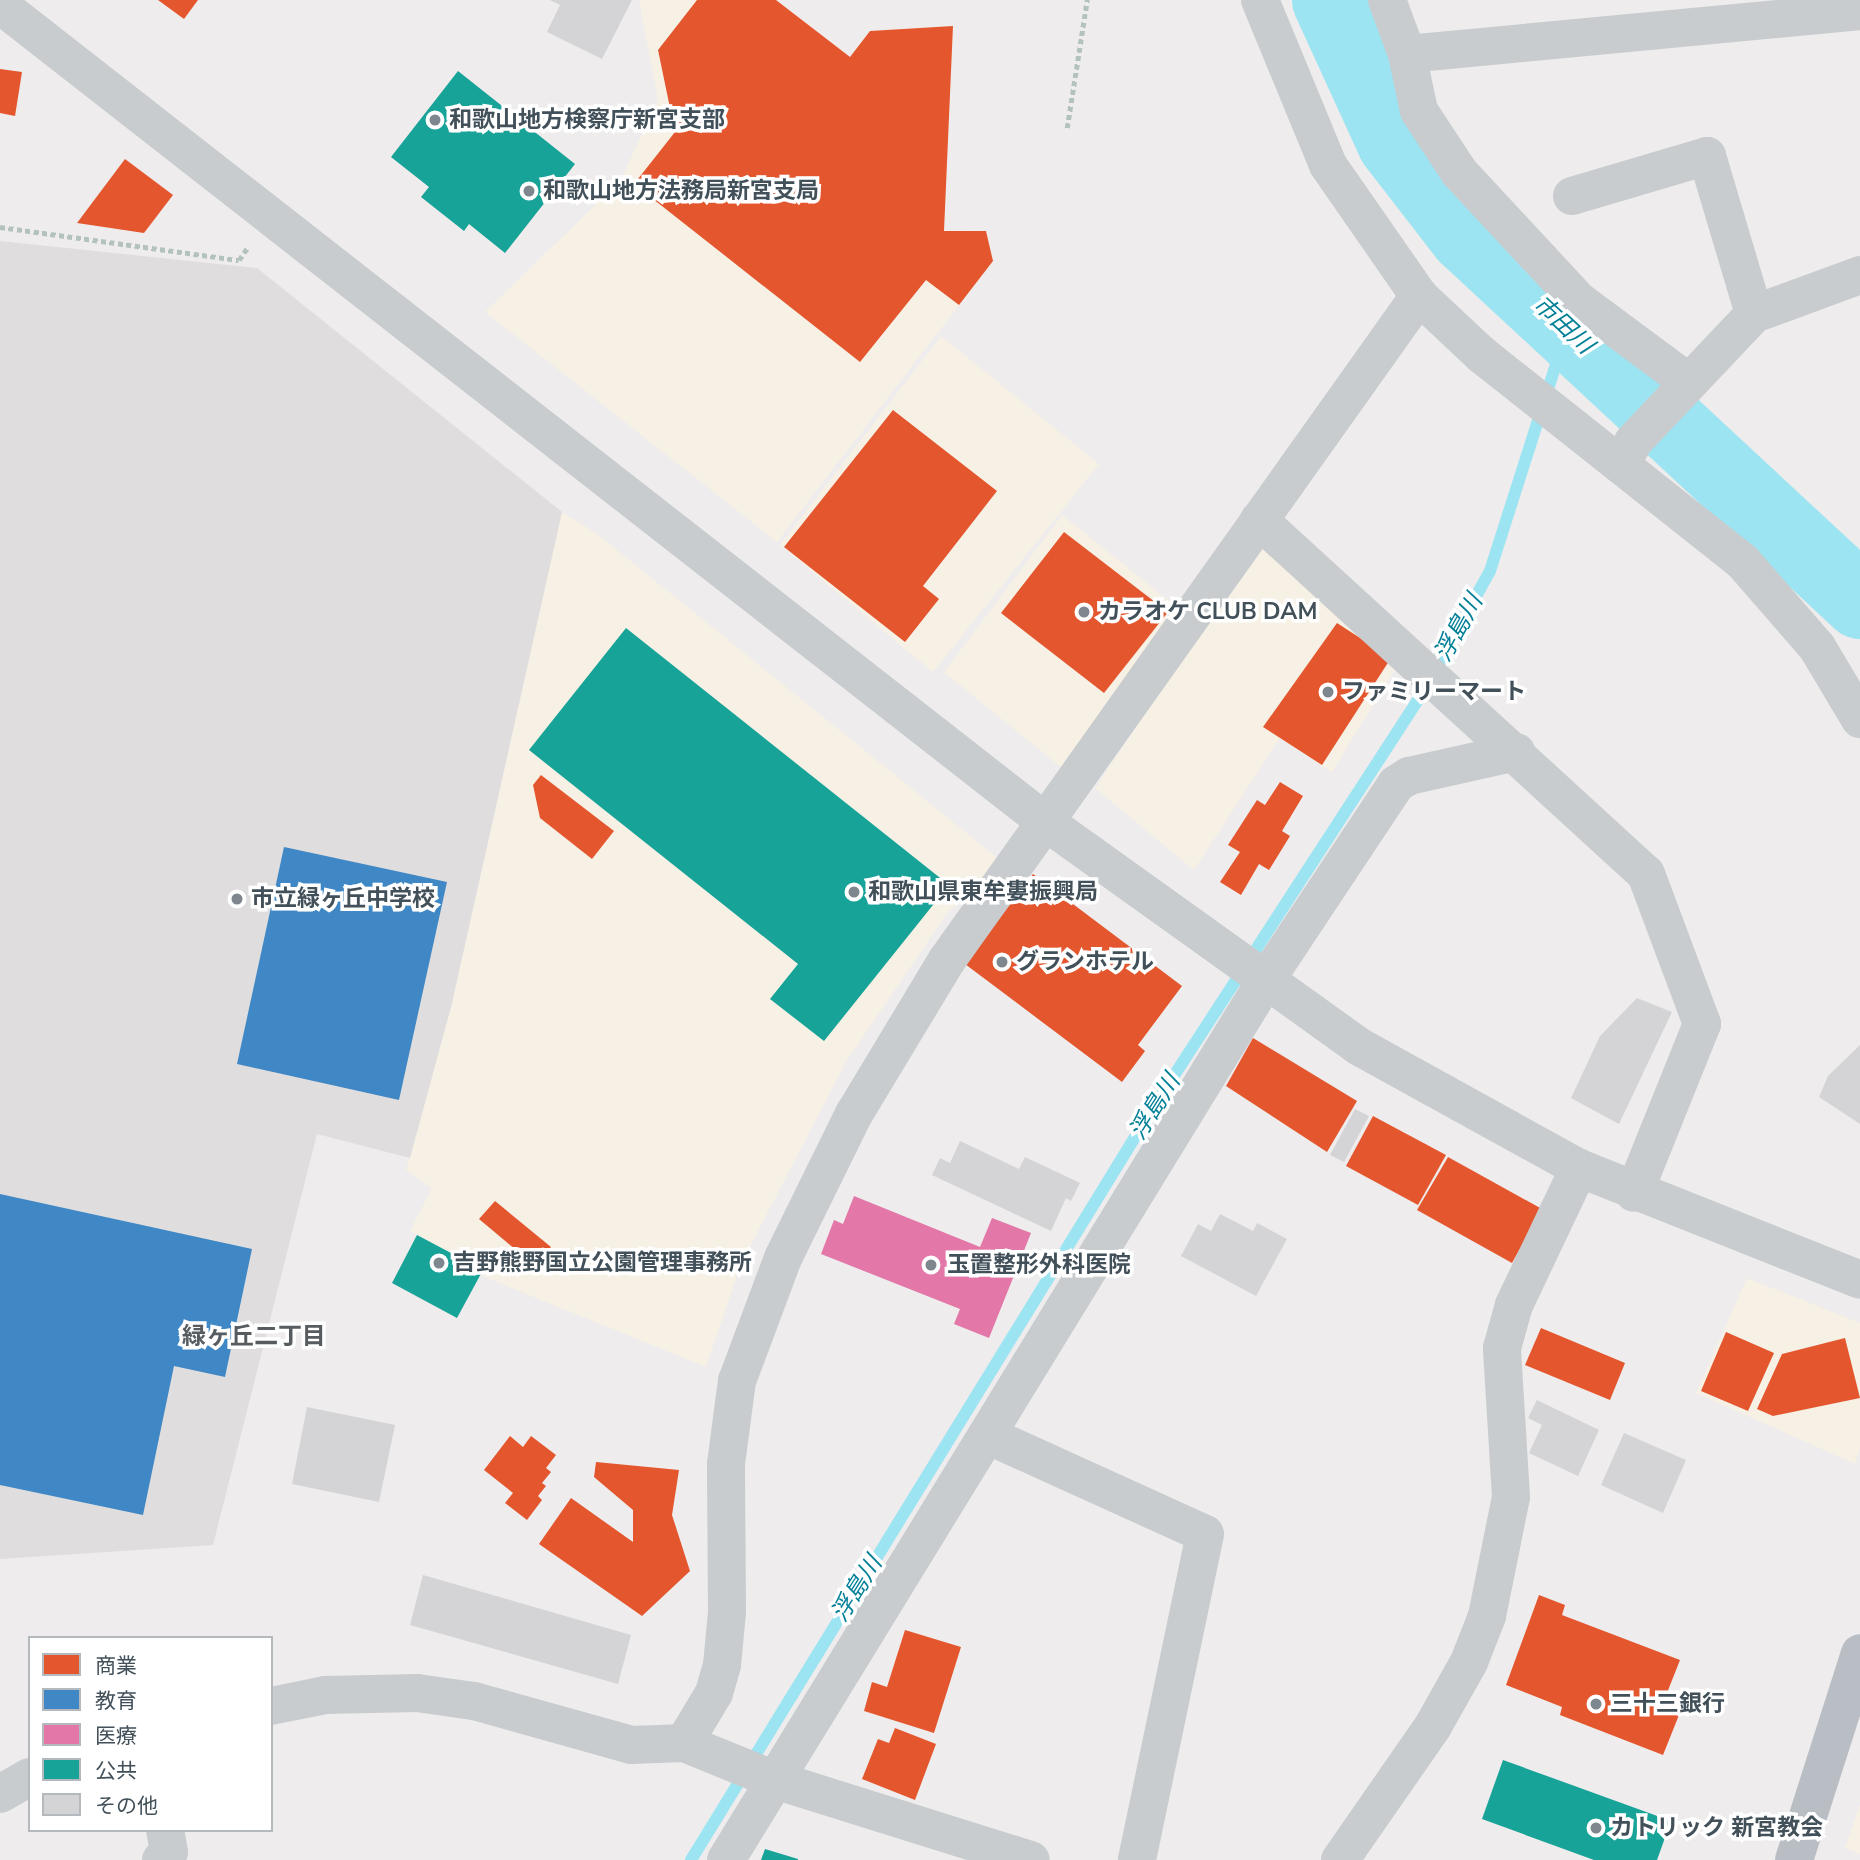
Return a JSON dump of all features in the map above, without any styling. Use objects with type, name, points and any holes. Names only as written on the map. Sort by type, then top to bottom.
[{"type":"highway","points":[[1794,1860],[1860,1653]]},
{"type":"street","points":[[1260,0],[1328,165],[1419,296],[1482,355],[1627,454],[1744,562],[1817,647],[1860,719]]},
{"type":"street","points":[[1387,0],[1407,54],[1419,111],[1459,172],[1579,301],[1688,382]]},
{"type":"street","points":[[0,5],[1047,823],[1266,980],[1414,1080],[1579,1168],[1634,1193],[1860,1280]]},
{"type":"street","points":[[1407,54],[1860,11]]},
{"type":"street","points":[[1572,197],[1707,156],[1754,314]]},
{"type":"street","points":[[1627,454],[1688,382],[1754,314],[1860,275]]},
{"type":"street","points":[[684,1743],[714,1693],[722,1665],[727,1612],[728,1434],[737,1381],[783,1258],[854,1114],[901,1032],[1419,296]]},
{"type":"street","points":[[1259,520],[1516,752],[1646,874],[1698,1007],[1702,1024],[1634,1193]]},
{"type":"street","points":[[726,1860],[1266,980],[1396,784],[1409,776],[1516,752]]},
{"type":"street","points":[[1340,1860],[1433,1726],[1469,1662],[1487,1616],[1511,1497],[1502,1348],[1514,1305],[1579,1168]]},
{"type":"street","points":[[987,1435],[1205,1534],[1137,1860]]},
{"type":"street","points":[[273,1706],[325,1695],[416,1693],[474,1701],[632,1745],[684,1743],[775,1780],[1031,1860]]},
{"type":"street","points":[[0,1794],[28,1778]]},
{"type":"street","points":[[162,1860],[169,1852],[165,1832]]},
{"type":"path","points":[[1067,128],[1087,0]]},
{"type":"path","points":[[0,227],[239,260],[270,215]]},
{"type":"shaded area","points":[[639,0],[776,0],[850,57],[870,31],[953,26],[944,230],[986,231],[993,261],[777,542],[485,312],[620,181],[658,100]]},
{"type":"shaded area","name":"市立緑ヶ丘中学校","points":[[0,241],[257,268],[562,512],[451,1007],[410,1158],[317,1134],[213,1545],[0,1559]]},
{"type":"shaded area","points":[[941,336],[1099,464],[933,672],[780,545]]},
{"type":"shaded area","points":[[562,512],[596,533],[1000,860],[945,916],[846,1062],[741,1264],[706,1367],[480,1275],[482,1270],[410,1231],[432,1188],[406,1170],[451,1007]]},
{"type":"shaded area","points":[[1062,515],[1178,608],[1063,769],[944,672]]},
{"type":"shaded area","points":[[1258,548],[1278,549],[1399,663],[1332,772],[1280,738],[1194,870],[1095,788]]},
{"type":"shaded area","points":[[1747,1278],[1860,1323],[1860,1448],[1855,1464],[1696,1393]]},
{"type":"shaded area","points":[[1860,1804],[1860,1854],[1845,1848]]},
{"type":"building: 商業","points":[[158,0],[198,0],[184,19]]},
{"type":"building: 商業","points":[[697,0],[776,0],[850,57],[870,31],[953,26],[944,231],[986,231],[993,261],[959,305],[926,280],[860,362],[634,184],[675,132],[658,50]]},
{"type":"building: 商業","points":[[0,69],[22,72],[15,116],[0,113]]},
{"type":"building: 商業","points":[[125,159],[173,195],[144,233],[77,223]]},
{"type":"building: 商業","points":[[893,410],[997,491],[923,586],[939,599],[905,642],[784,547]]},
{"type":"building: 商業","name":"カラオケ CLUB DAM","points":[[1064,532],[1168,612],[1104,693],[1001,613]]},
{"type":"building: 商業","name":"ファミリーマート","points":[[1337,623],[1391,658],[1322,765],[1263,727]]},
{"type":"building: 商業","points":[[541,775],[614,831],[592,859],[540,818],[533,785]]},
{"type":"building: 商業","points":[[1280,782],[1303,796],[1282,831],[1290,836],[1269,870],[1259,864],[1241,895],[1220,882],[1240,852],[1228,845],[1257,800],[1265,805]]},
{"type":"building: 商業","points":[[1033,874],[1182,986],[1138,1045],[1145,1051],[1122,1082],[965,964]]},
{"type":"building: 商業","points":[[1253,1038],[1357,1101],[1327,1152],[1226,1086]]},
{"type":"building: 商業","points":[[1373,1116],[1446,1155],[1418,1205],[1346,1166]]},
{"type":"building: 商業","points":[[1448,1157],[1542,1209],[1512,1263],[1417,1210]]},
{"type":"building: 商業","points":[[495,1201],[551,1247],[535,1266],[479,1219]]},
{"type":"building: 商業","points":[[1541,1328],[1625,1363],[1610,1400],[1525,1365]]},
{"type":"building: 商業","points":[[1726,1332],[1774,1353],[1748,1411],[1701,1391]]},
{"type":"building: 商業","points":[[1845,1338],[1860,1398],[1773,1416],[1757,1409],[1782,1354]]},
{"type":"building: 商業","points":[[510,1436],[523,1447],[531,1436],[556,1455],[546,1468],[551,1472],[542,1483],[546,1486],[538,1496],[542,1500],[527,1520],[505,1503],[513,1493],[484,1470]]},
{"type":"building: 商業","points":[[596,1462],[679,1470],[672,1515],[690,1571],[642,1616],[539,1544],[571,1498],[633,1542],[633,1510],[594,1477]]},
{"type":"building: 商業","points":[[1539,1595],[1565,1605],[1562,1615],[1680,1660],[1665,1698],[1683,1705],[1663,1755],[1560,1715],[1562,1707],[1506,1685]]},
{"type":"building: 商業","points":[[905,1630],[961,1647],[934,1733],[864,1711],[872,1682],[887,1687]]},
{"type":"building: 商業","points":[[895,1728],[936,1744],[915,1800],[862,1779],[878,1739],[889,1743]]},
{"type":"building: 教育","points":[[284,847],[447,882],[399,1100],[237,1064]]},
{"type":"building: 教育","points":[[0,1194],[252,1249],[225,1377],[174,1366],[143,1515],[0,1485]]},
{"type":"building: 医療","points":[[854,1196],[980,1247],[992,1218],[1031,1233],[989,1338],[954,1324],[960,1309],[821,1254],[834,1220],[843,1224]]},
{"type":"building: 公共","points":[[458,71],[575,164],[505,253],[469,224],[464,231],[421,197],[429,187],[391,157]]},
{"type":"building: 公共","points":[[626,628],[949,885],[824,1041],[770,999],[798,964],[529,750]]},
{"type":"building: 公共","points":[[417,1235],[483,1270],[457,1318],[392,1283]]},
{"type":"building: 公共","points":[[1503,1760],[1671,1821],[1657,1860],[1594,1860],[1482,1819]]},
{"type":"building: 公共","points":[[765,1849],[798,1859],[798,1860],[761,1860]]},
{"type":"building: その他","points":[[550,0],[632,0],[602,59],[547,32],[560,5]]},
{"type":"building: その他","points":[[1637,998],[1672,1012],[1619,1124],[1571,1098],[1600,1036]]},
{"type":"building: その他","points":[[1860,1045],[1860,1124],[1819,1097],[1828,1076]]},
{"type":"building: その他","points":[[1355,1109],[1369,1116],[1344,1162],[1330,1155]]},
{"type":"building: その他","points":[[960,1141],[1019,1169],[1025,1157],[1080,1183],[1071,1201],[1066,1198],[1051,1231],[932,1175],[940,1158],[950,1163]]},
{"type":"building: その他","points":[[1220,1214],[1253,1231],[1257,1223],[1287,1239],[1256,1296],[1181,1256],[1198,1224],[1211,1231]]},
{"type":"building: その他","points":[[1537,1400],[1599,1430],[1578,1476],[1529,1453],[1542,1425],[1528,1418]]},
{"type":"building: その他","points":[[307,1407],[395,1425],[379,1502],[292,1484]]},
{"type":"building: その他","points":[[1624,1433],[1686,1460],[1663,1513],[1601,1485]]},
{"type":"building: その他","points":[[423,1575],[631,1635],[618,1684],[410,1625]]},
{"type":"waterway","name":"市田川","points":[[1329,0],[1394,142],[1466,235],[1860,601]]},
{"type":"waterway","name":"浮島川","points":[[691,1860],[1151,1111],[1419,699],[1490,571],[1567,330]]},
{"type":"place","name":"和歌山地方検察庁新宮支部","points":[[435,120]]},
{"type":"place","name":"和歌山地方法務局新宮支局","points":[[529,191]]},
{"type":"place","name":"カラオケ CLUB DAM","points":[[1084,612]]},
{"type":"place","name":"ファミリーマート","points":[[1328,692]]},
{"type":"place","name":"和歌山県東牟婁振興局","points":[[854,892]]},
{"type":"place","name":"市立緑ヶ丘中学校","points":[[237,899]]},
{"type":"place","name":"グランホテル","points":[[1002,962]]},
{"type":"place","name":"吉野熊野国立公園管理事務所","points":[[439,1263]]},
{"type":"place","name":"玉置整形外科医院","points":[[931,1265]]},
{"type":"place","name":"三十三銀行","points":[[1596,1704]]},
{"type":"place","name":"カトリック 新宮教会","points":[[1596,1828]]},
{"type":"district","name":"緑ヶ丘二丁目","points":[[254,1337]]}]
